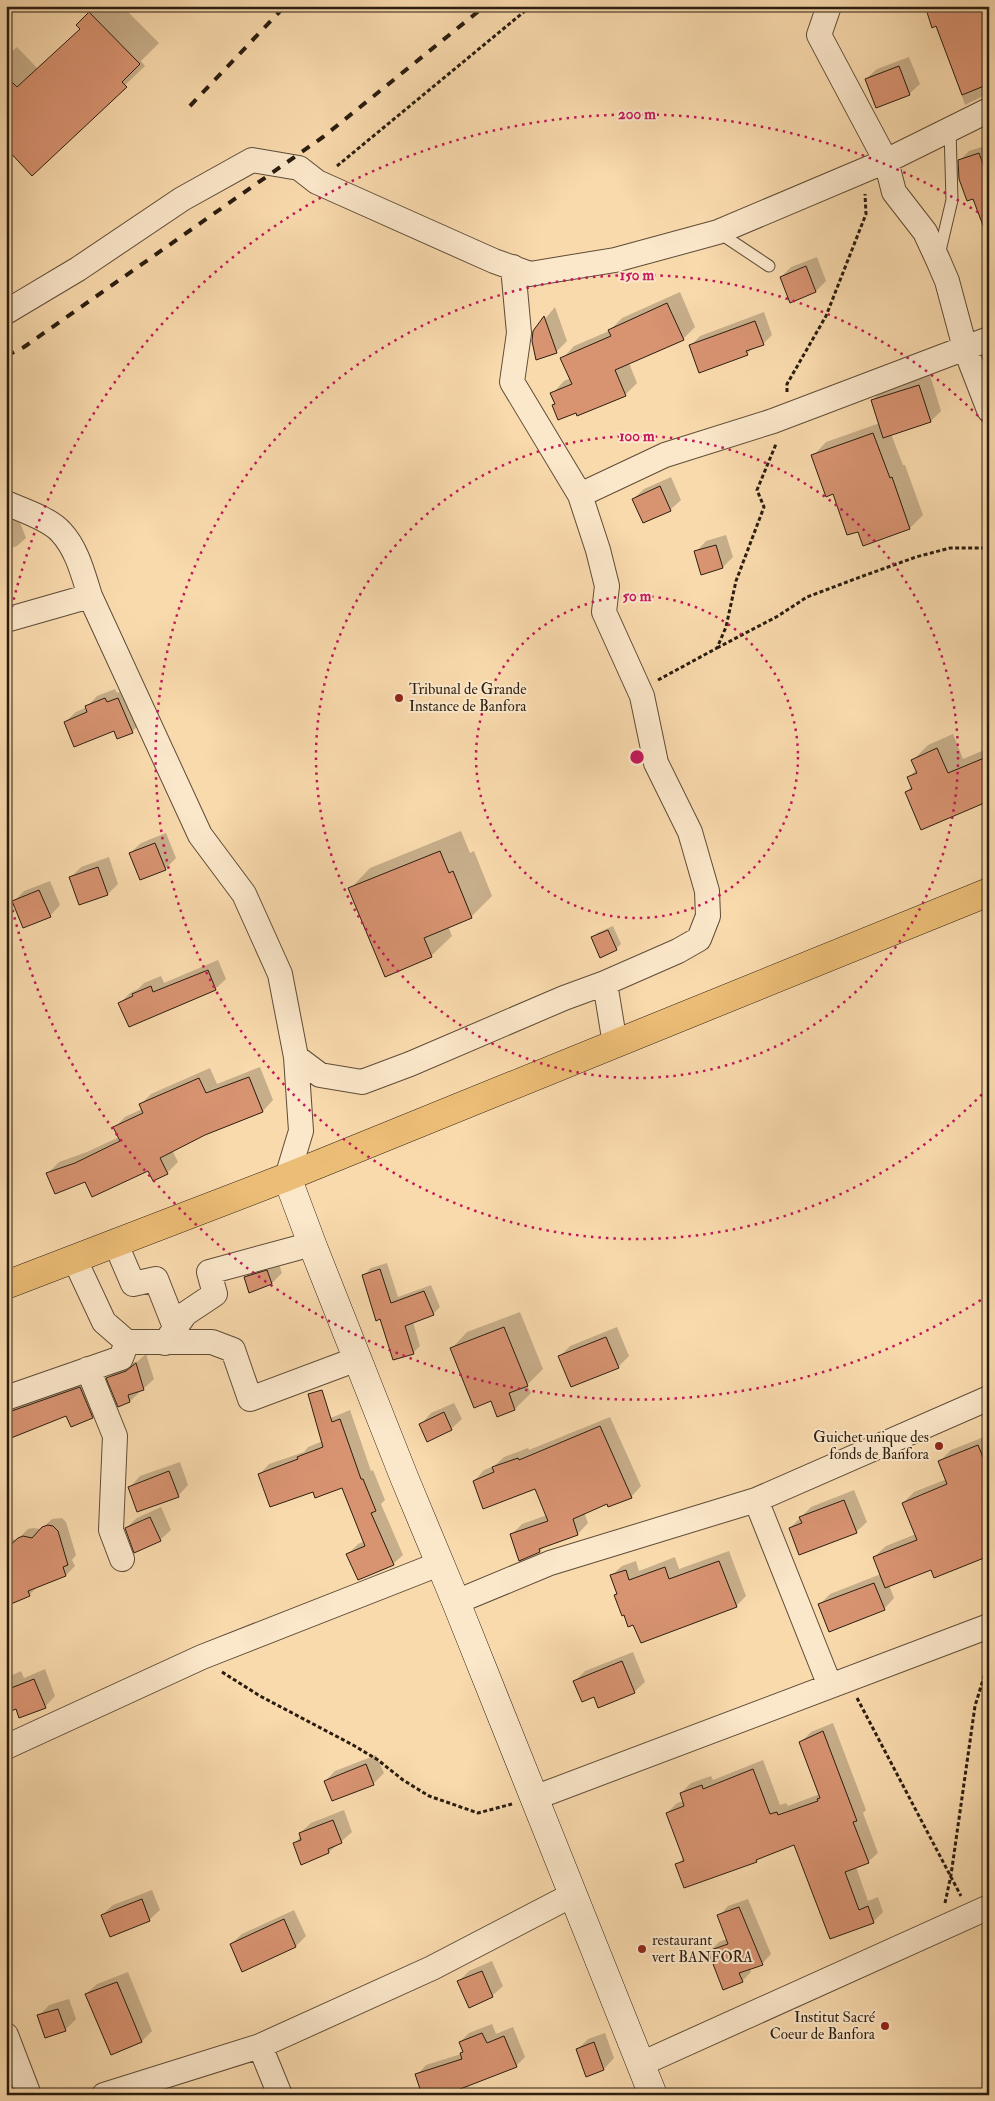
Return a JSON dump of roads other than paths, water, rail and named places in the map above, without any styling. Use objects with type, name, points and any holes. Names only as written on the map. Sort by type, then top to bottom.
[{"type":"highway","points":[[6,1285],[287,1177],[989,892]]},
{"type":"main road","points":[[287,1177],[357,1359],[574,1894],[653,2095]]},
{"type":"street","points":[[829,6],[819,35],[886,161],[894,192],[925,232],[938,260],[947,281],[965,348],[989,410]]},
{"type":"street","points":[[6,312],[78,269],[182,199],[252,160],[299,168],[317,182],[530,274],[615,260],[718,232],[886,161],[989,110]]},
{"type":"street","points":[[296,1057],[320,1075],[362,1082],[410,1064],[678,951],[699,939],[708,916],[707,890],[690,832],[656,763],[643,702],[604,612],[606,586],[598,550],[580,495],[512,382],[519,333],[513,268]]},
{"type":"street","points":[[580,495],[665,455],[787,415],[989,339]]},
{"type":"street","points":[[6,503],[34,515],[60,531],[76,554],[90,596],[200,835],[244,894],[280,974],[296,1057],[301,1131],[287,1177]]},
{"type":"street","points":[[6,620],[90,596]]},
{"type":"street","points":[[605,983],[615,1044]]},
{"type":"street","points":[[115,1242],[133,1284],[156,1279],[170,1335]]},
{"type":"street","points":[[170,1335],[185,1314],[215,1294],[209,1272],[312,1244]]},
{"type":"street","points":[[74,1258],[104,1322],[127,1342]]},
{"type":"street","points":[[127,1342],[170,1335],[212,1342],[233,1350],[250,1399],[357,1359]]},
{"type":"street","points":[[6,1398],[121,1358],[127,1342]]},
{"type":"street","points":[[88,1369],[115,1436],[111,1530],[122,1560]]},
{"type":"street","points":[[456,1602],[550,1563],[756,1500],[989,1398]]},
{"type":"street","points":[[756,1500],[839,1683]]},
{"type":"street","points":[[6,1747],[202,1657],[439,1564]]},
{"type":"street","points":[[534,1798],[989,1626]]},
{"type":"street","points":[[104,2095],[260,2046],[432,1968],[574,1894]]},
{"type":"street","points":[[641,2064],[989,1907]]},
{"type":"street","points":[[6,2035],[29,2095]]},
{"type":"street","points":[[260,2046],[280,2095]]},
{"type":"lane","points":[[938,260],[952,200],[950,130]]},
{"type":"lane","points":[[718,232],[769,266]]},
{"type":"railway","points":[[190,106],[285,6]]},
{"type":"railway","points":[[6,356],[24,347],[323,137],[485,6]]},
{"type":"place","name":"Tribunal de Grande Instance de Banfora","points":[[399,698]]},
{"type":"place","name":"Guichet unique des fonds de Banfora","points":[[939,1446]]},
{"type":"place","name":"restaurant vert BANFORA","points":[[642,1949]]},
{"type":"place","name":"Institut Sacré Coeur de Banfora","points":[[885,2026]]}]
